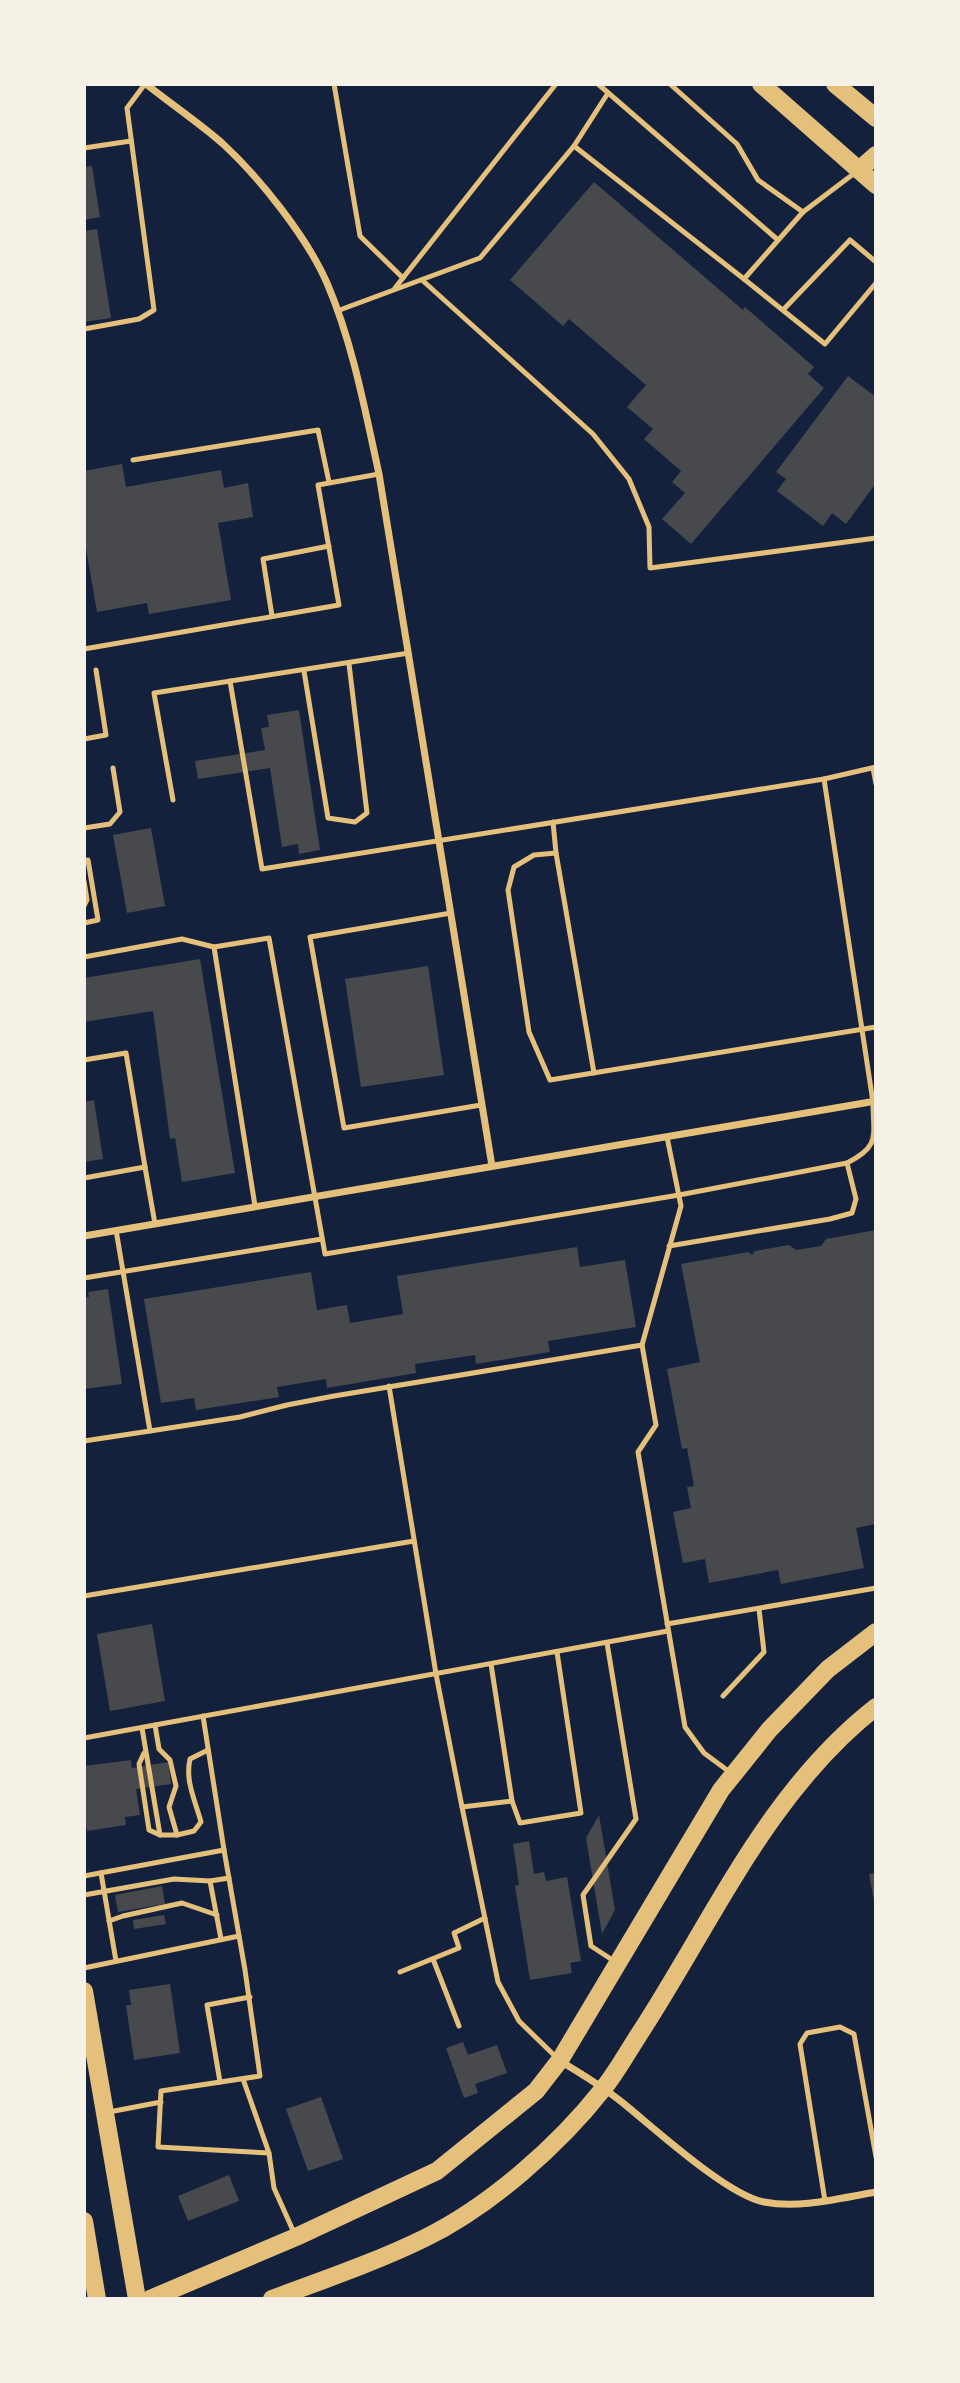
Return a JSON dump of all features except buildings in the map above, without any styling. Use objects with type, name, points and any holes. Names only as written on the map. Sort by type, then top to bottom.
[{"type":"main road","points":[[761,84],[876,185]]},
{"type":"main road","points":[[835,84],[876,118]]},
{"type":"main road","points":[[859,170],[876,155]]},
{"type":"main road","points":[[150,2299],[296,2237],[436,2171],[536,2091],[560,2060],[721,1790],[769,1730],[828,1669],[876,1632]]},
{"type":"main road","points":[[272,2299],[348,2271],[426,2237],[475,2208],[518,2175],[559,2137],[604,2088],[669,1989],[729,1885],[777,1810],[856,1723],[876,1707]]},
{"type":"main road","points":[[84,1991],[137,2299]]},
{"type":"main road","points":[[84,2221],[97,2299]]},
{"type":"street","points":[[146,84],[222,144],[270,196],[306,245],[327,282],[337,311],[358,379],[379,474],[492,1166]]},
{"type":"street","points":[[84,1236],[874,1101]]},
{"type":"street","points":[[560,2060],[604,2088],[717,2177],[761,2201],[788,2204],[876,2192]]},
{"type":"lane","points":[[84,329],[139,320],[154,310],[127,108],[146,84]]},
{"type":"lane","points":[[334,84],[360,236],[403,278]]},
{"type":"lane","points":[[393,290],[556,84]]},
{"type":"lane","points":[[598,84],[778,240]]},
{"type":"lane","points":[[670,84],[737,144],[758,180],[803,212]]},
{"type":"lane","points":[[337,311],[480,258],[574,146],[608,93]]},
{"type":"lane","points":[[84,148],[131,141]]},
{"type":"lane","points":[[574,146],[825,344],[876,283]]},
{"type":"lane","points":[[744,279],[803,212],[859,170]]},
{"type":"lane","points":[[783,310],[850,240],[876,262]]},
{"type":"lane","points":[[422,280],[593,434],[629,479],[649,527],[650,568],[876,538]]},
{"type":"lane","points":[[133,460],[318,430],[329,482]]},
{"type":"lane","points":[[84,649],[339,605],[318,485],[379,474]]},
{"type":"lane","points":[[272,616],[263,559],[329,546]]},
{"type":"lane","points":[[173,800],[154,693],[409,653]]},
{"type":"lane","points":[[304,671],[328,818],[355,822],[367,813],[349,664]]},
{"type":"lane","points":[[84,739],[106,735],[96,670]]},
{"type":"lane","points":[[230,681],[262,869],[824,779],[875,768],[876,784]]},
{"type":"lane","points":[[84,828],[110,824],[120,812],[113,768]]},
{"type":"lane","points":[[84,957],[182,939],[214,947],[269,938],[325,1254],[679,1195],[847,1163],[865,1154],[873,1143],[874,1101],[824,779]]},
{"type":"lane","points":[[553,822],[594,1073]]},
{"type":"lane","points":[[556,853],[534,855],[514,867],[508,890],[530,1032],[550,1080],[876,1027]]},
{"type":"lane","points":[[84,861],[88,860],[98,920],[84,923]]},
{"type":"lane","points":[[84,881],[87,900],[84,906]]},
{"type":"lane","points":[[451,913],[310,937],[344,1128],[481,1105]]},
{"type":"lane","points":[[214,947],[255,1206]]},
{"type":"lane","points":[[84,1060],[127,1053],[155,1224]]},
{"type":"lane","points":[[667,1137],[681,1206],[642,1345],[656,1425],[638,1452],[685,1727],[704,1753],[733,1775]]},
{"type":"lane","points":[[669,1246],[852,1213],[856,1199],[847,1163]]},
{"type":"lane","points":[[84,1178],[145,1167]]},
{"type":"lane","points":[[117,1230],[150,1431]]},
{"type":"lane","points":[[84,1278],[322,1239]]},
{"type":"lane","points":[[84,1441],[240,1417],[287,1405],[642,1345]]},
{"type":"lane","points":[[389,1387],[436,1674],[498,1982],[519,2021],[560,2060]]},
{"type":"lane","points":[[84,1596],[414,1541]]},
{"type":"lane","points":[[84,1738],[607,1643],[759,1608],[876,1588]]},
{"type":"lane","points":[[723,1696],[764,1652],[759,1608]]},
{"type":"lane","points":[[607,1643],[636,1819],[583,1895],[591,1946],[618,1964]]},
{"type":"lane","points":[[491,1664],[512,1801],[520,1823],[581,1813],[557,1652]]},
{"type":"lane","points":[[202,1716],[250,1997],[260,2076],[161,2091],[158,2147],[269,2153]]},
{"type":"lane","points":[[155,1725],[159,1749],[170,1760],[176,1786],[169,1807],[177,1835]]},
{"type":"lane","points":[[142,1728],[160,1835],[194,1831],[201,1822],[187,1770],[190,1759],[208,1750]]},
{"type":"lane","points":[[462,1807],[512,1801]]},
{"type":"lane","points":[[84,1876],[224,1850]]},
{"type":"lane","points":[[101,1873],[116,1961]]},
{"type":"lane","points":[[84,1895],[174,1879],[211,1881],[229,1878]]},
{"type":"lane","points":[[211,1881],[221,1940]]},
{"type":"lane","points":[[109,1921],[182,1903],[217,1915]]},
{"type":"lane","points":[[400,1972],[459,1948],[454,1933],[485,1918]]},
{"type":"lane","points":[[84,1968],[239,1936]]},
{"type":"lane","points":[[433,1959],[460,2026]]},
{"type":"lane","points":[[220,2082],[207,2005],[250,1997]]},
{"type":"lane","points":[[825,2201],[800,2044],[807,2033],[840,2027],[854,2034],[876,2157]]},
{"type":"lane","points":[[243,2080],[269,2153],[274,2188],[296,2237]]},
{"type":"lane","points":[[105,2112],[161,2102]]},
{"type":"lane","points":[[868,2110],[876,2109]]}]
